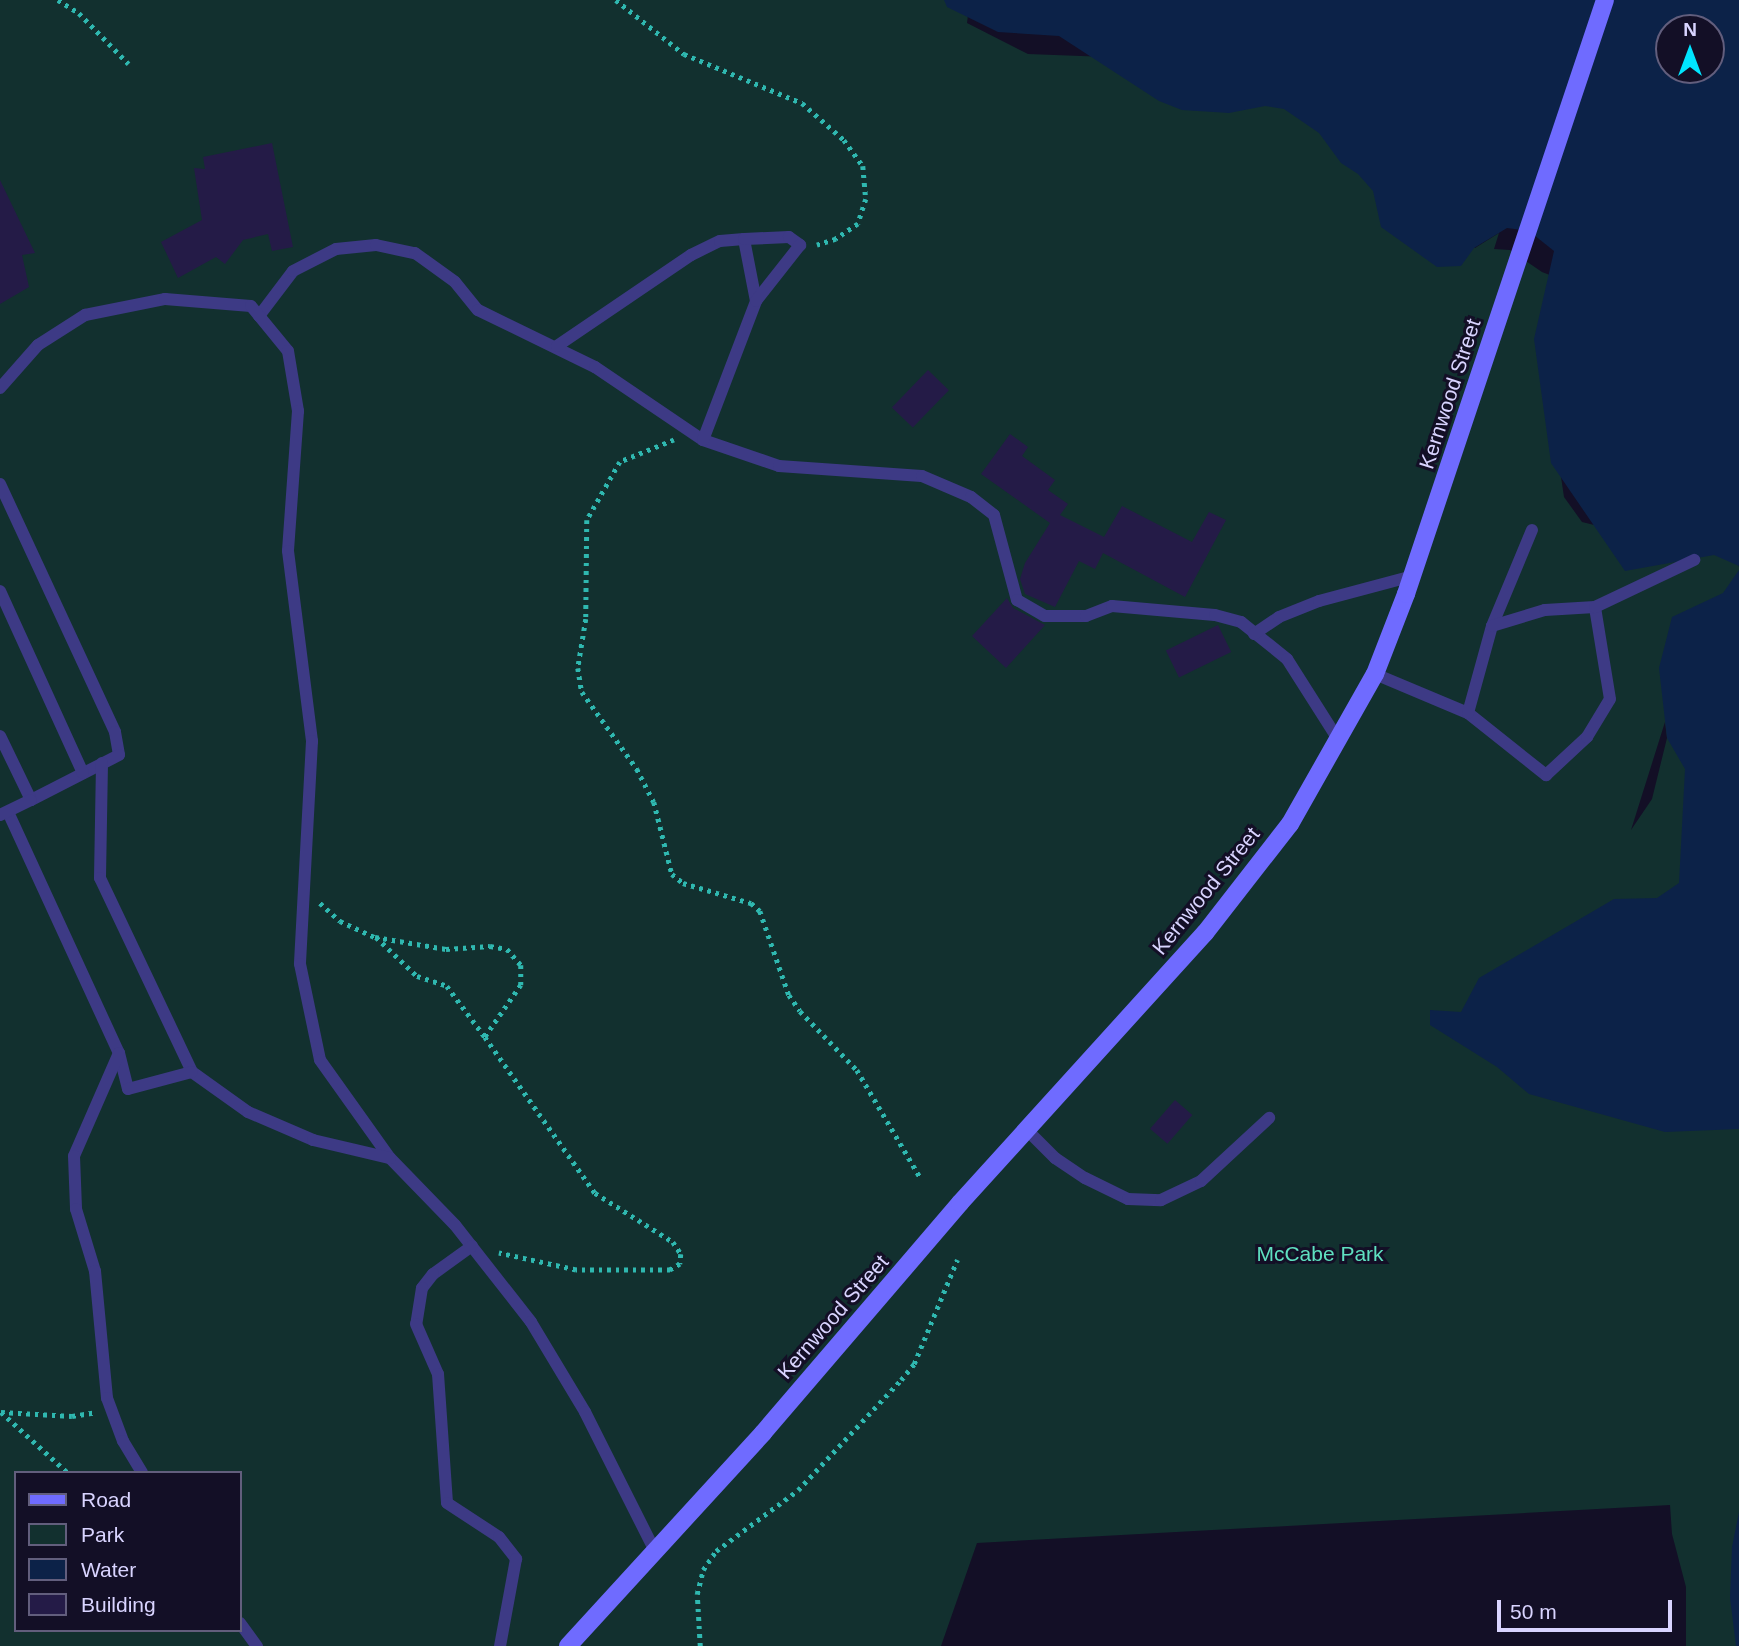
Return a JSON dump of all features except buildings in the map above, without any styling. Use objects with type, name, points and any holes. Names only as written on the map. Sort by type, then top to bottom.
[{"type":"main road","name":"Kernwood Street","points":[[568,1646],[1205,933],[1290,824],[1375,674],[1413,576],[1605,0]]},
{"type":"lane","points":[[557,346],[691,256],[720,241],[779,236],[800,245],[756,301],[703,440]]},
{"type":"lane","points":[[744,240],[756,301]]},
{"type":"lane","points":[[259,316],[293,271],[336,249],[376,245],[415,253],[455,282],[478,310],[557,346],[703,440],[779,466],[922,476],[971,497],[994,515],[1017,600],[1045,616],[1086,617],[1112,606],[1216,615],[1241,622],[1287,659],[1339,741]]},
{"type":"lane","points":[[0,388],[38,345],[85,315],[165,299],[251,306],[288,351],[298,411],[288,551],[312,741],[300,964],[320,1060],[390,1158],[472,1246],[531,1322],[571,1390],[654,1551]]},
{"type":"lane","points":[[0,484],[115,732],[120,755],[4,814],[120,1053],[128,1089],[192,1072]]},
{"type":"lane","points":[[1468,713],[1492,626],[1532,530]]},
{"type":"lane","points":[[1492,626],[1545,610],[1595,607],[1694,560]]},
{"type":"lane","points":[[1254,634],[1279,617],[1319,601],[1413,576]]},
{"type":"lane","points":[[0,591],[83,773]]},
{"type":"lane","points":[[1375,674],[1468,713],[1546,775],[1587,737],[1610,699],[1595,607]]},
{"type":"lane","points":[[0,736],[31,800]]},
{"type":"lane","points":[[102,764],[100,878],[192,1072],[248,1112],[302,1135],[390,1158]]},
{"type":"lane","points":[[120,1053],[74,1156],[76,1209],[95,1271],[107,1398],[123,1441],[141,1471]]},
{"type":"lane","points":[[1027,1130],[1055,1158],[1085,1178],[1128,1199],[1161,1200],[1201,1181],[1269,1118]]},
{"type":"lane","points":[[472,1246],[433,1274],[422,1288],[416,1324],[439,1374],[447,1503],[499,1537],[516,1559],[500,1646]]},
{"type":"lane","points":[[242,1626],[257,1646]]},
{"type":"path","points":[[58,0],[79,13],[129,64]]},
{"type":"path","points":[[616,0],[684,54],[802,103],[844,140],[863,166],[866,200],[858,223],[836,239],[811,247]]},
{"type":"path","points":[[684,436],[620,462],[587,520],[586,619],[578,668],[582,692],[637,769],[654,802],[672,874],[683,883],[739,899],[760,911],[789,995],[800,1011],[857,1070],[920,1177]]},
{"type":"path","points":[[304,888],[340,921],[375,937],[446,949],[507,949],[521,965],[521,985],[485,1037]]},
{"type":"path","points":[[375,937],[418,976],[447,986],[595,1193],[673,1242],[681,1254],[680,1264],[670,1270],[576,1270],[472,1246]]},
{"type":"path","points":[[700,1646],[697,1594],[703,1570],[716,1551],[798,1490],[901,1380],[914,1364],[957,1260]]},
{"type":"path","points":[[0,1412],[95,1413],[107,1398]]},
{"type":"path","points":[[0,1412],[66,1471]]},
{"type":"green space","name":"McCabe Park","points":[[0,0],[970,0],[967,23],[1028,54],[1213,61],[1293,85],[1475,248],[1499,233],[1494,249],[1510,250],[1542,272],[1575,285],[1557,450],[1564,497],[1582,522],[1737,560],[1739,1646],[1686,1646],[1686,1587],[1672,1534],[1670,1505],[977,1543],[941,1646],[0,1646]],"holes":[[[1665,722],[1667,738],[1652,799],[1631,830]]]},
{"type":"water","points":[[944,0],[1739,0],[1739,566],[1714,555],[1625,571],[1551,463],[1534,339],[1554,251],[1529,231],[1507,228],[1474,248],[1461,266],[1437,267],[1381,227],[1373,191],[1358,174],[1341,163],[1319,133],[1284,109],[1265,106],[1229,113],[1182,110],[1159,101],[1059,36],[998,32],[947,7]]},
{"type":"water","points":[[1739,570],[1739,1129],[1665,1132],[1529,1094],[1497,1067],[1430,1025],[1430,1010],[1461,1012],[1479,978],[1614,899],[1657,898],[1679,883],[1685,769],[1667,738],[1659,668],[1672,617],[1723,593]]},
{"type":"water","points":[[1739,1512],[1739,1646],[1736,1646],[1730,1598],[1732,1547]]}]
